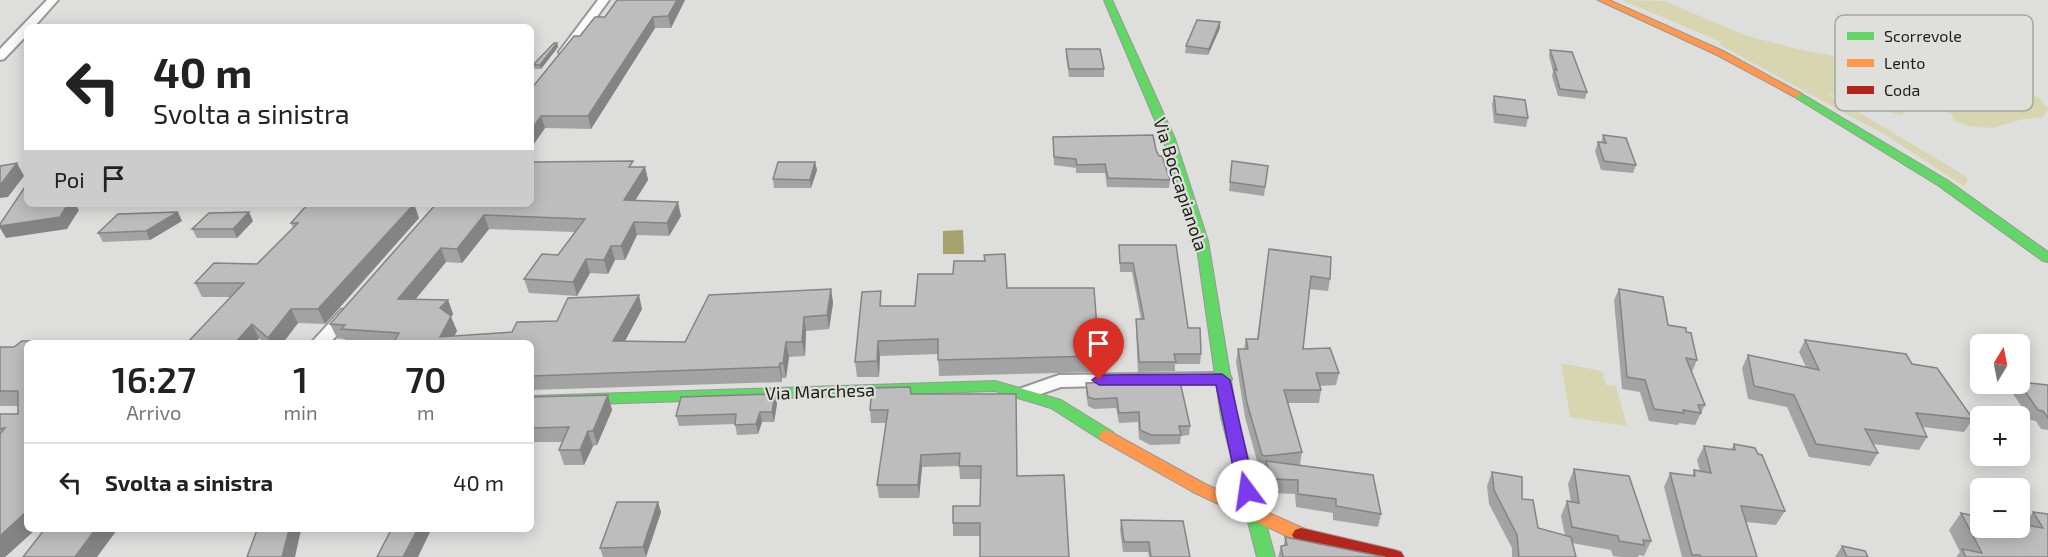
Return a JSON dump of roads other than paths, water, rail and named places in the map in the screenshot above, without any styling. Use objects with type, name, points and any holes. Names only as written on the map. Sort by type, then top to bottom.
[{"type":"main road","name":"Via Boccapianola","points":[[1108,0],[1169,139],[1202,241],[1222,380],[1247,491],[1257,517],[1266,557]]},
{"type":"main road","points":[[1602,0],[1750,68],[1841,118],[1983,210],[2048,258]]},
{"type":"main road","name":"Via Marchesa","points":[[534,401],[995,386],[1026,393],[1056,404],[1119,444],[1257,517],[1293,533],[1395,557]]},
{"type":"street","points":[[32,24],[53,0]]},
{"type":"street","points":[[555,64],[604,0]]},
{"type":"street","points":[[0,56],[24,32]]},
{"type":"street","points":[[324,340],[361,299]]},
{"type":"street","points":[[1026,393],[1059,381],[1222,380]]}]
